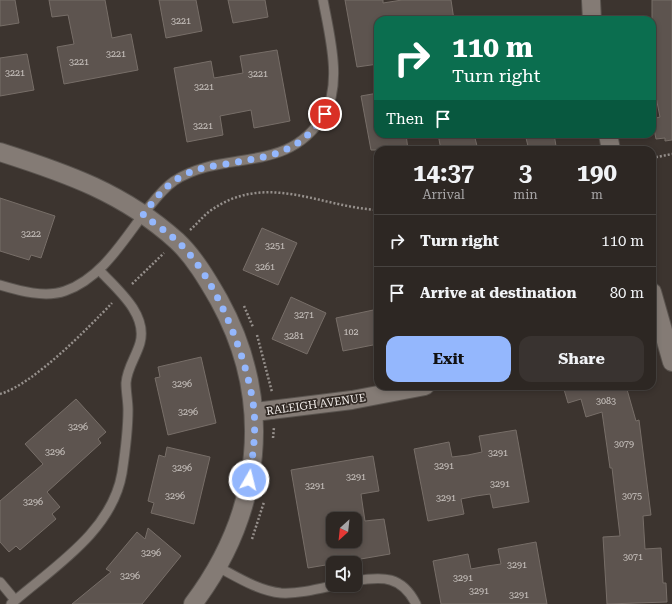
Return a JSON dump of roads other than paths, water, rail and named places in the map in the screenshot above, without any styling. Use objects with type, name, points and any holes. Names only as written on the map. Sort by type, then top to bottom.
[{"type":"street","points":[[591,0],[592,16]]},
{"type":"street","points":[[0,152],[61,172],[95,186],[119,198],[143,215],[177,241],[190,254],[215,293],[231,326],[251,391],[254,412],[253,458],[244,504],[237,529],[218,567],[193,604]]},
{"type":"street","points":[[656,316],[672,362]]},
{"type":"street","name":"RALEIGH AVENUE","points":[[254,412],[352,400],[404,390]]},
{"type":"lane","points":[[0,285],[20,291],[44,294],[64,292],[83,283],[99,270],[162,191],[185,175],[204,167],[277,153],[294,147],[313,132],[329,104],[334,79],[335,64],[323,0]]},
{"type":"lane","points":[[0,582],[13,602],[78,547],[93,531],[107,512],[116,493],[122,474],[128,411],[126,382],[128,368],[140,342],[141,331],[140,322],[135,311],[99,270]]},
{"type":"lane","points":[[218,567],[246,582],[280,593],[301,592],[326,587]]},
{"type":"lane","points":[[362,580],[373,578],[396,581],[405,587],[416,604]]}]
